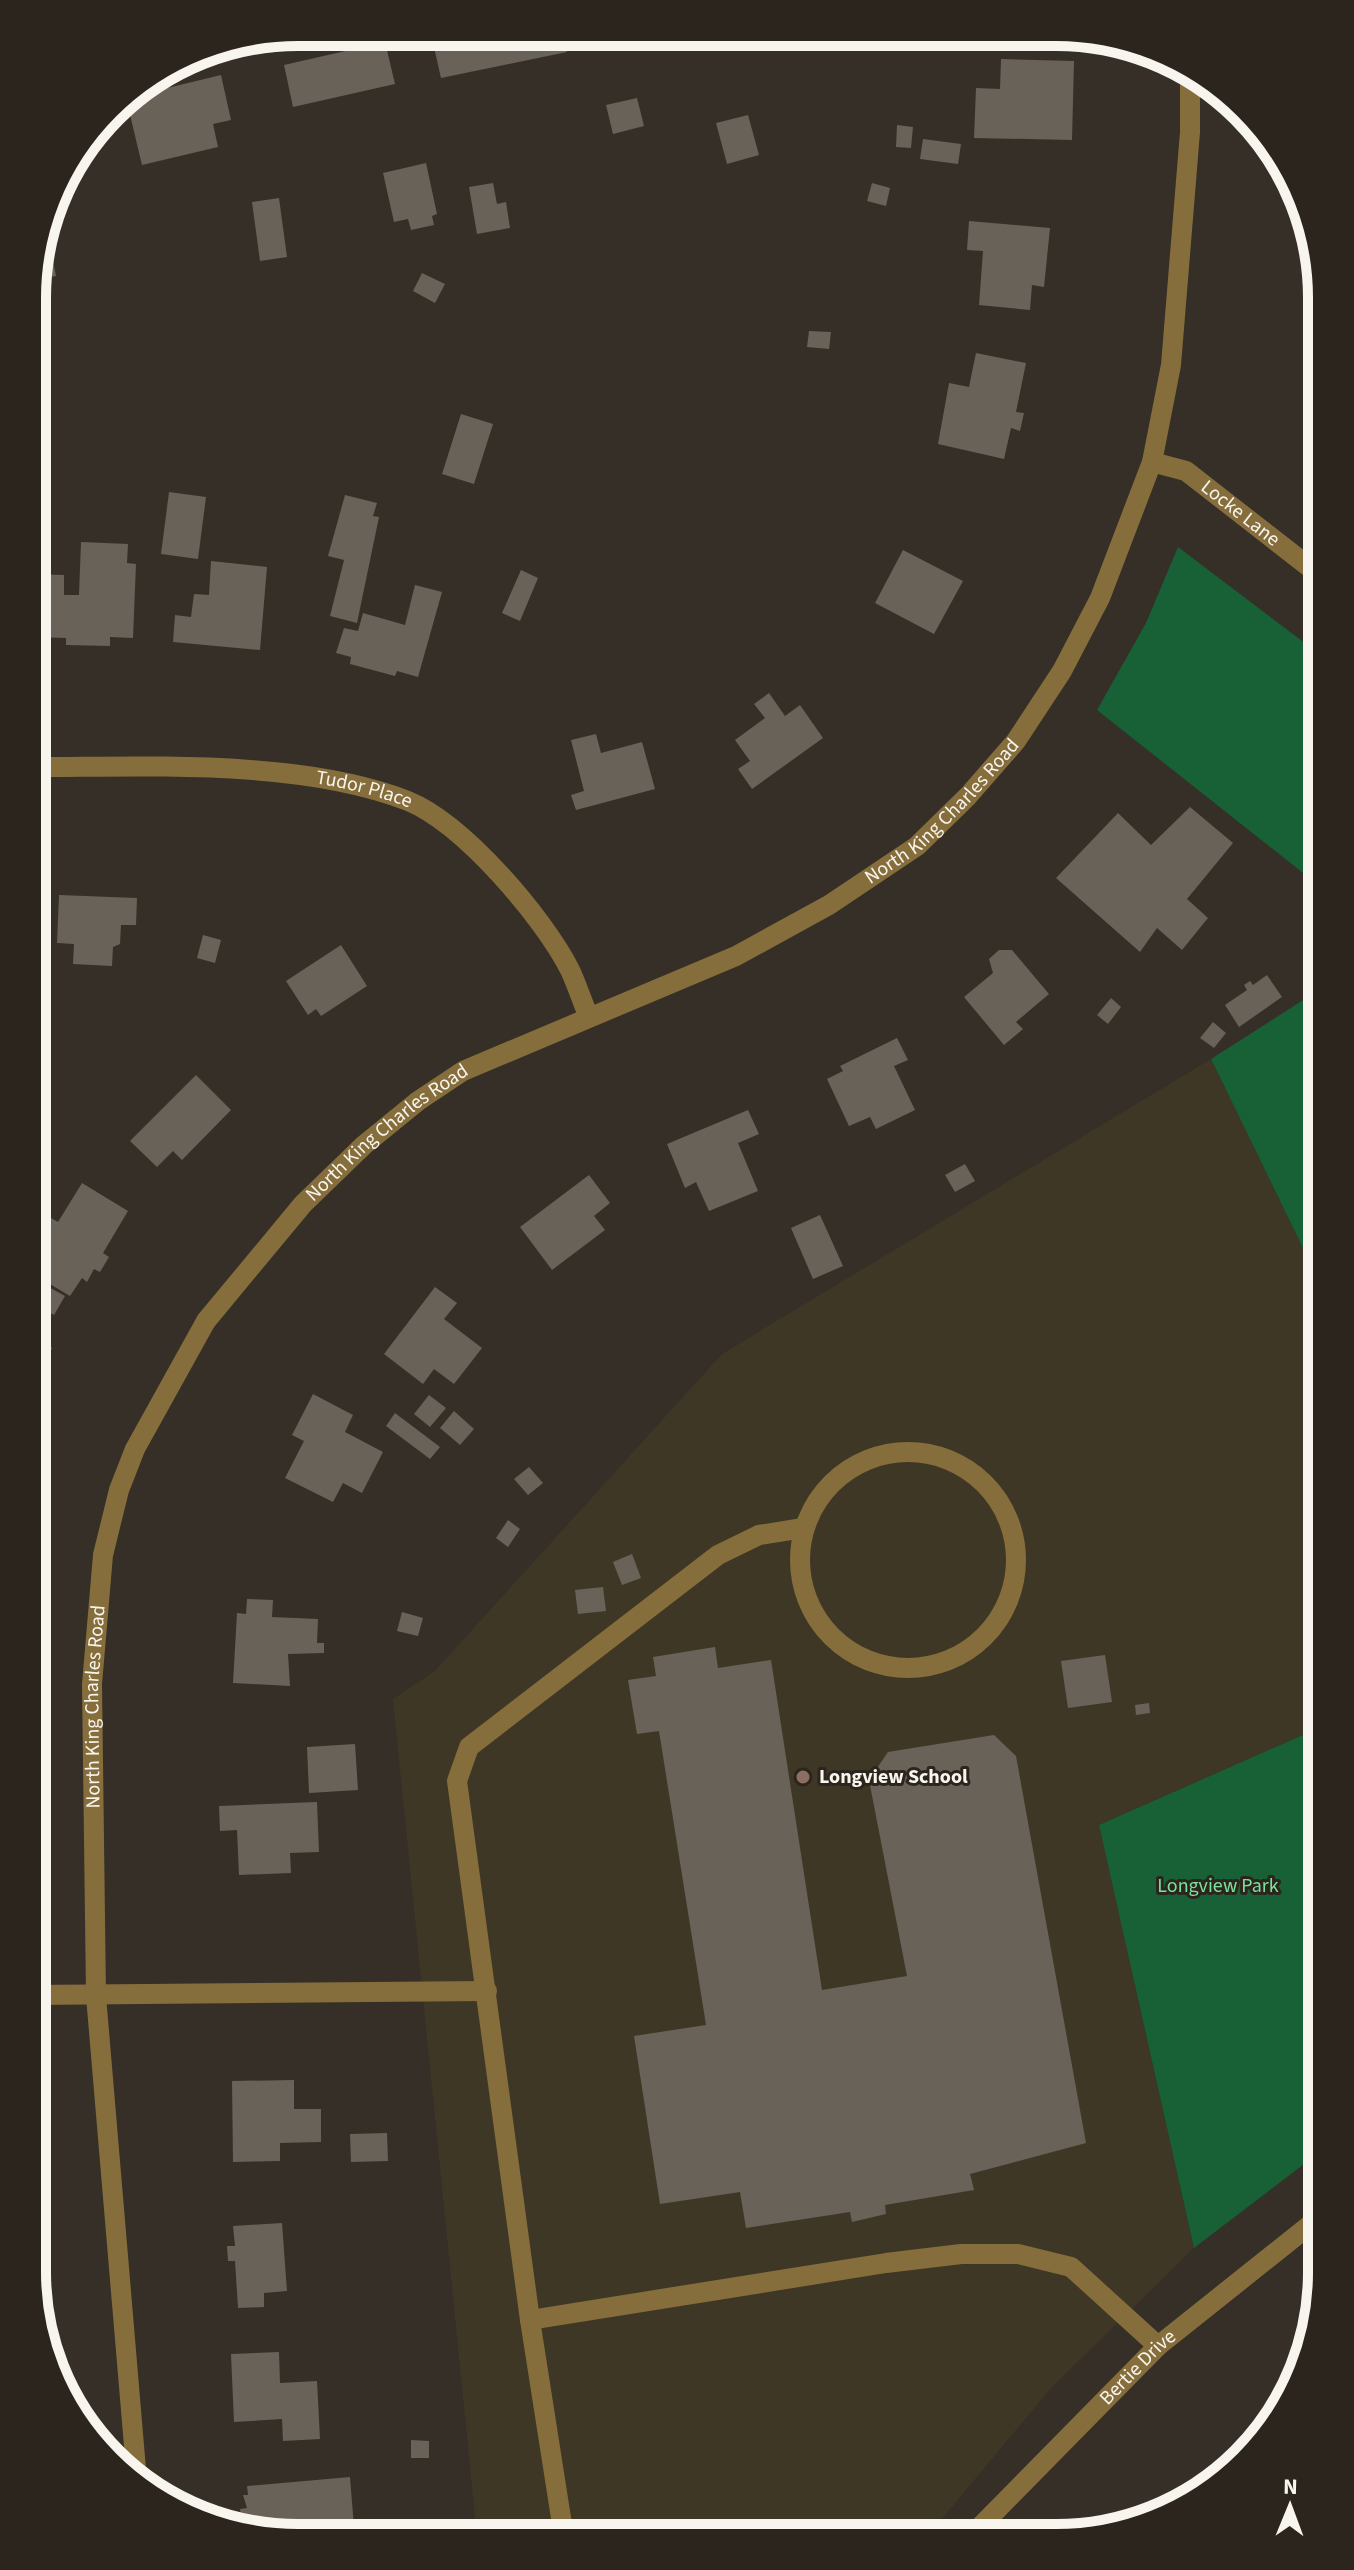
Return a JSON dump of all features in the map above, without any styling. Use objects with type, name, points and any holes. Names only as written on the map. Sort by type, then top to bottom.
[{"type":"street","name":"North King Charles Road","points":[[136,2464],[96,1996],[94,1624],[103,1555],[119,1490],[156,1406],[206,1321],[303,1204],[364,1145],[418,1101],[463,1071],[588,1015],[736,956],[829,905],[917,846],[968,796],[1016,741],[1062,671],[1100,598],[1152,462],[1171,365],[1190,132],[1190,85]]},
{"type":"street","name":"Locke Lane","points":[[1152,462],[1186,471],[1308,566]]},
{"type":"street","name":"Tudor Place","points":[[46,767],[161,767],[288,775],[359,787],[410,802],[458,835],[535,915],[569,970],[588,1015]]},
{"type":"street","points":[[912,1451],[947,1459],[978,1477],[1001,1503],[1015,1536],[1017,1571],[1007,1606],[987,1636],[957,1658],[923,1669],[887,1667],[864,1659],[824,1631],[806,1600],[799,1565],[803,1528],[819,1496],[845,1471],[866,1461],[912,1451]]},
{"type":"street","points":[[562,2524],[530,2320],[457,1781],[469,1747],[718,1555],[759,1535],[803,1528]]},
{"type":"street","points":[[46,1995],[487,1991]]},
{"type":"street","name":"Bertie Drive","points":[[983,2524],[1158,2346],[1307,2227]]},
{"type":"street","points":[[530,2320],[886,2263],[961,2254],[1018,2254],[1071,2267],[1158,2346]]},
{"type":"shaded area","name":"Longview School","points":[[1211,1059],[1308,1257],[1307,1733],[1099,1825],[1194,2248],[1051,2388],[938,2524],[476,2524],[393,1699],[434,1672],[722,1354]]},
{"type":"green space","points":[[1178,547],[1308,645],[1308,877],[1097,710],[1146,623]]},
{"type":"green space","points":[[1308,997],[1308,1257],[1211,1059]]},
{"type":"green space","name":"Longview Park","points":[[1307,1733],[1307,2162],[1194,2248],[1099,1825]]},
{"type":"building","points":[[367,46],[386,46],[395,84],[293,107],[284,65]]},
{"type":"building","points":[[434,46],[566,46],[567,52],[441,78]]},
{"type":"building","points":[[1001,59],[1074,61],[1072,140],[974,138],[976,88],[1000,89]]},
{"type":"building","points":[[221,75],[231,120],[213,124],[218,147],[142,165],[129,112],[156,91]]},
{"type":"building","points":[[637,98],[644,126],[613,134],[606,105]]},
{"type":"building","points":[[748,115],[759,155],[727,164],[716,123]]},
{"type":"building","points":[[897,125],[913,127],[911,148],[896,147]]},
{"type":"building","points":[[923,139],[961,144],[958,164],[920,159]]},
{"type":"building","points":[[426,163],[437,214],[432,216],[434,225],[411,230],[408,219],[394,222],[383,173]]},
{"type":"building","points":[[493,183],[497,204],[506,202],[510,228],[477,234],[469,187]]},
{"type":"building","points":[[872,183],[890,188],[886,206],[867,201]]},
{"type":"building","points":[[279,198],[287,257],[260,261],[252,202]]},
{"type":"building","points":[[969,221],[1050,228],[1044,287],[1032,285],[1030,310],[979,305],[983,251],[967,250]]},
{"type":"building","points":[[51,251],[56,276],[47,278]]},
{"type":"building","points":[[422,273],[445,284],[435,303],[413,291]]},
{"type":"building","points":[[809,331],[831,332],[829,349],[807,347]]},
{"type":"building","points":[[976,353],[1026,363],[1016,412],[1024,413],[1020,431],[1011,428],[1004,459],[938,444],[949,383],[969,387]]},
{"type":"building","points":[[461,414],[493,424],[474,484],[442,474]]},
{"type":"building","points":[[169,492],[206,497],[198,559],[161,554]]},
{"type":"building","points":[[345,495],[377,503],[373,516],[379,517],[357,623],[330,616],[344,560],[328,556]]},
{"type":"building","points":[[81,542],[128,544],[127,563],[136,564],[133,638],[110,637],[110,646],[66,645],[66,638],[46,637],[46,574],[64,575],[64,595],[79,595]]},
{"type":"building","points":[[903,550],[963,581],[934,634],[875,603]]},
{"type":"building","points":[[211,561],[267,567],[260,650],[173,642],[175,615],[191,617],[194,594],[209,595]]},
{"type":"building","points":[[521,570],[538,578],[520,621],[502,613]]},
{"type":"building","points":[[415,585],[442,592],[418,677],[397,671],[395,676],[350,664],[351,657],[336,653],[344,628],[358,631],[363,613],[405,625]]},
{"type":"building","points":[[769,693],[785,716],[800,705],[823,738],[752,789],[738,769],[750,761],[735,740],[765,718],[754,704]]},
{"type":"building","points":[[596,734],[601,753],[642,742],[655,789],[576,810],[571,795],[584,791],[571,740]]},
{"type":"building","points":[[1190,807],[1233,843],[1187,899],[1208,918],[1182,950],[1157,928],[1140,952],[1056,878],[1118,813],[1151,845]]},
{"type":"building","points":[[59,895],[137,898],[136,925],[121,925],[120,944],[113,947],[112,966],[73,964],[74,944],[57,943]]},
{"type":"building","points":[[203,935],[221,940],[215,963],[197,958]]},
{"type":"building","points":[[341,945],[367,986],[321,1016],[316,1009],[308,1015],[286,981]]},
{"type":"building","points":[[999,950],[1012,950],[1049,994],[1016,1022],[1023,1029],[1004,1045],[964,997],[993,973],[989,959]]},
{"type":"building","points":[[1267,975],[1282,997],[1239,1027],[1225,1005],[1247,990],[1244,985],[1250,981],[1253,985]]},
{"type":"building","points":[[1111,998],[1121,1007],[1108,1024],[1097,1015]]},
{"type":"building","points":[[1213,1022],[1226,1033],[1214,1048],[1200,1038]]},
{"type":"building","points":[[897,1038],[908,1060],[894,1066],[915,1110],[876,1129],[870,1117],[849,1126],[827,1079],[843,1071],[840,1066]]},
{"type":"building","points":[[196,1075],[231,1110],[182,1160],[173,1151],[157,1167],[130,1141]]},
{"type":"building","points":[[748,1110],[759,1134],[738,1143],[758,1191],[709,1211],[696,1182],[685,1188],[667,1144]]},
{"type":"building","points":[[965,1164],[975,1181],[955,1192],[945,1175]]},
{"type":"building","points":[[589,1175],[610,1203],[594,1216],[605,1230],[552,1270],[520,1227]]},
{"type":"building","points":[[82,1183],[128,1211],[103,1253],[109,1257],[100,1272],[94,1269],[87,1282],[82,1278],[70,1296],[46,1282],[46,1215],[58,1222]]},
{"type":"building","points":[[820,1215],[843,1266],[813,1279],[791,1228]]},
{"type":"building","points":[[46,1286],[65,1296],[54,1315],[46,1310]]},
{"type":"building","points":[[435,1287],[457,1303],[444,1319],[482,1348],[454,1384],[434,1369],[423,1384],[384,1354]]},
{"type":"building","points":[[46,1345],[52,1348],[46,1361]]},
{"type":"building","points":[[313,1394],[353,1415],[345,1432],[383,1452],[362,1493],[343,1483],[333,1502],[285,1478],[304,1441],[292,1435]]},
{"type":"building","points":[[429,1395],[446,1408],[430,1427],[414,1414]]},
{"type":"building","points":[[454,1411],[474,1429],[460,1445],[440,1428]]},
{"type":"building","points":[[395,1413],[440,1447],[430,1459],[386,1426]]},
{"type":"building","points":[[529,1467],[543,1483],[528,1495],[514,1479]]},
{"type":"building","points":[[508,1520],[520,1529],[508,1547],[496,1538]]},
{"type":"building","points":[[632,1554],[641,1578],[622,1585],[613,1562]]},
{"type":"building","points":[[603,1587],[606,1611],[578,1614],[575,1590]]},
{"type":"building","points":[[247,1599],[273,1600],[272,1617],[318,1619],[317,1643],[324,1643],[324,1653],[288,1654],[290,1686],[233,1683],[237,1613],[246,1614]]},
{"type":"building","points":[[402,1612],[423,1618],[418,1636],[397,1631]]},
{"type":"building","points":[[715,1647],[718,1668],[771,1660],[822,1990],[907,1976],[869,1780],[888,1752],[994,1735],[1016,1756],[1086,2143],[970,2174],[974,2190],[885,2205],[886,2214],[852,2222],[850,2212],[746,2228],[740,2192],[660,2204],[634,2036],[706,2025],[659,1731],[637,1734],[628,1680],[656,1676],[653,1657]]},
{"type":"building","points":[[1105,1655],[1112,1702],[1068,1708],[1061,1661]]},
{"type":"building","points":[[1149,1703],[1150,1713],[1136,1715],[1135,1705]]},
{"type":"building","points":[[355,1744],[358,1790],[309,1793],[307,1747]]},
{"type":"building","points":[[317,1802],[319,1852],[290,1853],[291,1873],[239,1875],[237,1830],[220,1831],[219,1806]]},
{"type":"building","points":[[294,2080],[294,2109],[321,2109],[321,2142],[280,2143],[280,2161],[233,2162],[232,2081]]},
{"type":"building","points":[[387,2133],[388,2161],[351,2162],[350,2134]]},
{"type":"building","points":[[282,2223],[287,2291],[264,2293],[264,2307],[238,2308],[235,2261],[228,2261],[227,2246],[235,2246],[233,2226]]},
{"type":"building","points":[[279,2352],[280,2383],[317,2381],[320,2439],[283,2441],[282,2419],[234,2422],[231,2354]]},
{"type":"building","points":[[411,2440],[429,2441],[429,2458],[411,2458]]},
{"type":"building","points":[[350,2477],[354,2524],[265,2522],[241,2517],[240,2509],[247,2508],[243,2495],[248,2495],[247,2486]]},
{"type":"place","name":"Longview School","points":[[803,1777]]}]
